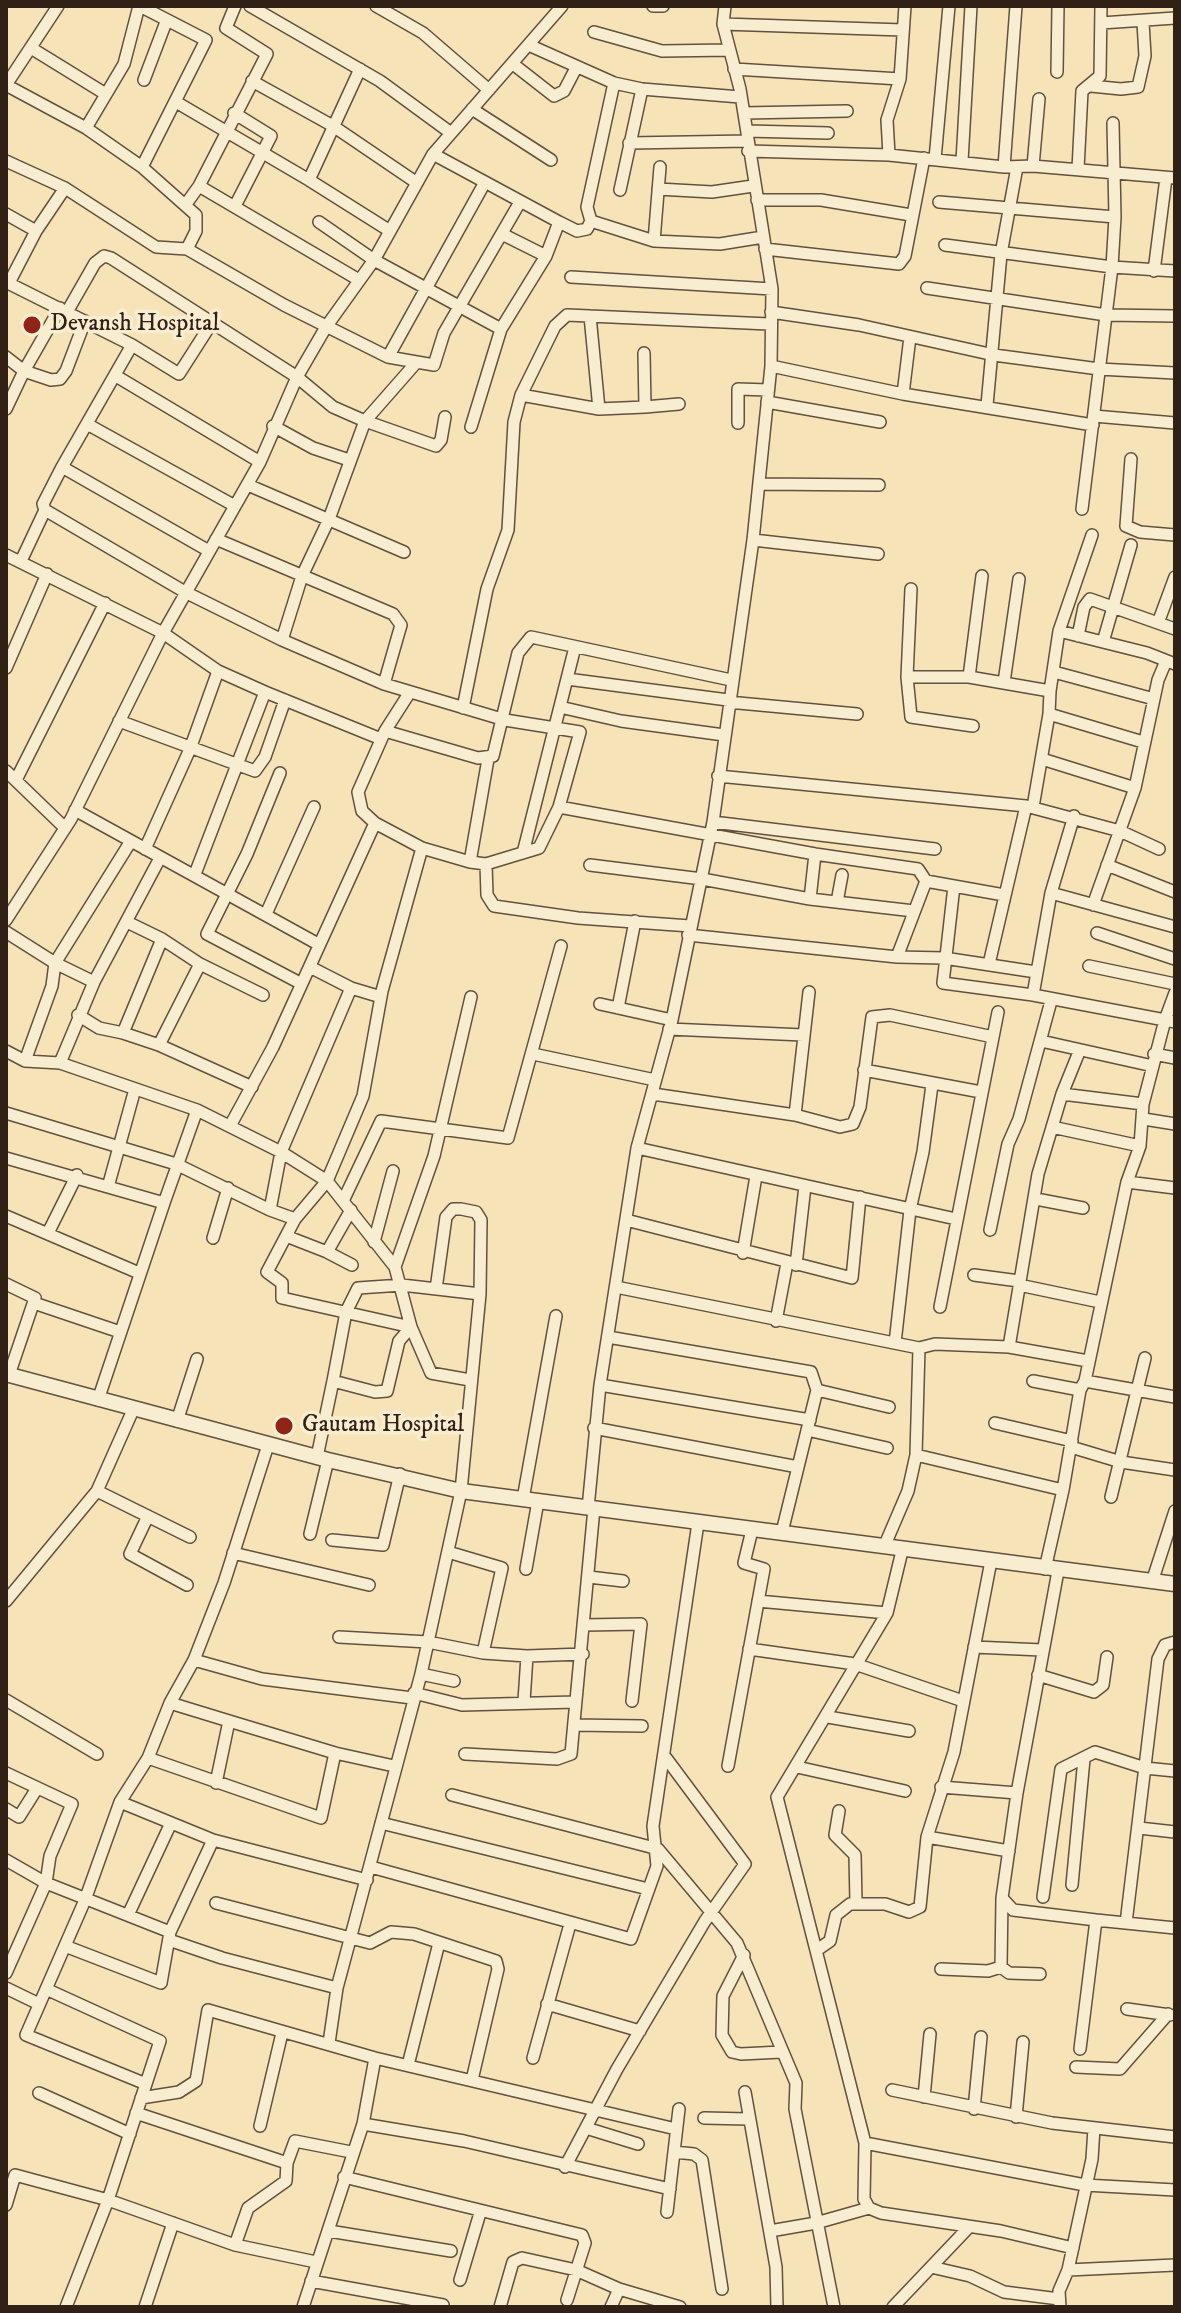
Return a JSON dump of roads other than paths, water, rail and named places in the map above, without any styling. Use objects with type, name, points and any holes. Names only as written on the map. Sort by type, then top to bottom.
[{"type":"street","points":[[58,6],[6,85],[86,128],[142,167],[186,204],[196,215],[197,223],[187,249]]},
{"type":"street","points":[[86,128],[124,64],[140,6],[206,40],[142,167]]},
{"type":"street","points":[[186,204],[199,186],[267,54],[226,28],[235,6]]},
{"type":"street","points":[[250,6],[360,69],[451,133]]},
{"type":"street","points":[[376,6],[423,33],[489,90]]},
{"type":"street","points":[[6,920],[75,810],[163,633],[260,462],[273,426],[326,327],[374,260],[433,154],[531,46],[562,6]]},
{"type":"street","points":[[653,6],[663,6]]},
{"type":"street","points":[[465,1754],[564,1757],[571,1754],[583,1654],[594,1428],[600,1385],[637,1148],[671,1024],[713,822],[753,540],[771,366],[772,289],[753,186],[744,113],[723,24],[725,6]]},
{"type":"street","points":[[889,155],[887,120],[900,79],[905,6]]},
{"type":"street","points":[[591,221],[654,241],[764,243],[899,264],[905,256],[911,215],[930,158],[949,6]]},
{"type":"street","points":[[962,161],[971,6]]},
{"type":"street","points":[[987,405],[1001,254],[1009,210],[1016,6]]},
{"type":"street","points":[[1057,72],[1058,6]]},
{"type":"street","points":[[1078,169],[1082,91],[1100,76],[1101,6]]},
{"type":"street","points":[[1101,23],[1143,22],[1175,16],[1172,6]]},
{"type":"street","points":[[144,80],[166,22]]},
{"type":"street","points":[[1091,86],[1138,87],[1145,56],[1143,22]]},
{"type":"street","points":[[723,24],[903,30]]},
{"type":"street","points":[[594,32],[662,51],[729,50]]},
{"type":"street","points":[[531,46],[614,83],[642,89],[740,97]]},
{"type":"street","points":[[31,48],[104,93]]},
{"type":"street","points":[[513,64],[554,96],[564,91],[576,68]]},
{"type":"street","points":[[309,180],[360,69]]},
{"type":"street","points":[[734,69],[900,79]]},
{"type":"street","points":[[252,81],[333,126],[417,183]]},
{"type":"street","points":[[433,154],[484,184],[577,231],[587,229],[591,221],[587,207],[614,83]]},
{"type":"street","points":[[620,190],[642,89]]},
{"type":"street","points":[[1033,166],[1039,99]]},
{"type":"street","points":[[176,102],[390,231]]},
{"type":"street","points":[[472,109],[551,160]]},
{"type":"street","points":[[744,113],[847,111]]},
{"type":"street","points":[[234,113],[271,136],[235,206]]},
{"type":"street","points":[[1082,509],[1112,267],[1115,217],[1113,123]]},
{"type":"street","points":[[629,143],[747,141],[828,133]]},
{"type":"street","points":[[747,141],[1011,167],[1078,169],[1171,178],[1154,271]]},
{"type":"street","points":[[6,161],[65,188],[156,247],[187,249],[326,327],[388,357],[415,364],[434,365],[444,333],[520,202]]},
{"type":"street","points":[[654,241],[660,167]]},
{"type":"street","points":[[388,357],[484,184]]},
{"type":"street","points":[[199,186],[359,280]]},
{"type":"street","points":[[658,189],[712,192],[753,186]]},
{"type":"street","points":[[65,188],[7,282],[132,345],[179,374],[211,324]]},
{"type":"street","points":[[757,200],[821,200],[911,215]]},
{"type":"street","points":[[939,202],[1115,217]]},
{"type":"street","points":[[6,214],[36,231]]},
{"type":"street","points":[[319,222],[374,260],[501,329]]},
{"type":"street","points":[[471,427],[501,329],[546,256],[559,222]]},
{"type":"street","points":[[502,234],[546,256]]},
{"type":"street","points":[[945,245],[1112,267],[1175,271]]},
{"type":"street","points":[[6,409],[24,371],[63,310],[95,263],[104,256],[297,377],[333,407],[436,446],[445,417]]},
{"type":"street","points":[[571,277],[772,289]]},
{"type":"street","points":[[927,288],[1106,315],[1175,316]]},
{"type":"street","points":[[590,316],[599,409]]},
{"type":"street","points":[[463,708],[487,589],[508,530],[514,422],[521,395],[562,318],[770,318],[859,325],[994,355],[1099,369],[1175,373]]},
{"type":"street","points":[[6,357],[24,371],[51,380],[60,379],[85,321]]},
{"type":"street","points":[[903,394],[910,337]]},
{"type":"street","points":[[132,345],[62,467],[43,504],[45,510],[185,592],[282,640],[384,684],[505,720],[580,732],[559,807],[539,848],[486,864],[470,862],[422,848],[375,823],[362,811],[358,792],[383,735],[410,692]]},
{"type":"street","points":[[644,353],[645,407]]},
{"type":"street","points":[[282,640],[302,576],[329,519],[365,421],[415,364]]},
{"type":"street","points":[[771,366],[903,394],[1093,420],[1175,423]]},
{"type":"street","points":[[116,376],[260,462]]},
{"type":"street","points":[[738,423],[738,389],[880,422]]},
{"type":"street","points":[[521,395],[599,409],[679,404]]},
{"type":"street","points":[[87,424],[235,506]]},
{"type":"street","points":[[273,426],[313,448],[349,460]]},
{"type":"street","points":[[1131,459],[1126,526],[1140,532],[1175,535]]},
{"type":"street","points":[[62,467],[209,551]]},
{"type":"street","points":[[759,484],[879,485]]},
{"type":"street","points":[[248,485],[404,552]]},
{"type":"street","points":[[21,561],[45,510]]},
{"type":"street","points":[[989,964],[1004,895],[1042,759],[1059,631],[1092,535]]},
{"type":"street","points":[[216,539],[393,614],[401,625],[384,684]]},
{"type":"street","points":[[753,540],[878,554]]},
{"type":"street","points":[[1103,642],[1116,607],[1131,545]]},
{"type":"street","points":[[6,555],[163,633],[218,671],[265,692],[383,735],[488,759],[493,756],[505,720],[518,653],[531,637],[731,680]]},
{"type":"street","points":[[6,668],[47,574]]},
{"type":"street","points":[[969,677],[982,576]]},
{"type":"street","points":[[1004,682],[1019,579]]},
{"type":"street","points":[[1158,623],[1175,580]]},
{"type":"street","points":[[911,589],[907,677],[911,717],[973,726]]},
{"type":"street","points":[[1078,636],[1086,601],[1100,600],[1175,629]]},
{"type":"street","points":[[16,780],[105,603]]},
{"type":"street","points":[[1059,631],[1171,663],[1154,699],[1135,788],[1093,905]]},
{"type":"street","points":[[523,853],[575,647]]},
{"type":"street","points":[[145,849],[190,749],[218,671]]},
{"type":"street","points":[[1054,672],[1154,699]]},
{"type":"street","points":[[907,677],[969,677],[1050,691]]},
{"type":"street","points":[[567,679],[728,701],[857,714]]},
{"type":"street","points":[[195,874],[265,692]]},
{"type":"street","points":[[119,721],[249,771],[260,768],[285,700]]},
{"type":"street","points":[[560,707],[621,721],[724,735]]},
{"type":"street","points":[[1049,714],[1143,742]]},
{"type":"street","points":[[470,862],[488,759]]},
{"type":"street","points":[[1042,759],[1135,788]]},
{"type":"street","points":[[6,771],[65,828]]},
{"type":"street","points":[[280,773],[207,934],[300,983]]},
{"type":"street","points":[[718,776],[1030,806],[1120,831],[1159,849]]},
{"type":"street","points":[[266,914],[314,807]]},
{"type":"street","points":[[559,807],[709,836],[918,869],[926,881],[1004,895]]},
{"type":"street","points":[[75,810],[227,891],[318,944]]},
{"type":"street","points":[[1033,995],[1051,893],[1074,816]]},
{"type":"street","points":[[713,822],[935,849]]},
{"type":"street","points":[[230,1126],[310,967],[375,823]]},
{"type":"street","points":[[25,1061],[52,986],[55,963],[131,841]]},
{"type":"street","points":[[411,1327],[282,1298],[282,1283],[267,1272],[295,1219],[327,1181],[363,1096],[381,997],[422,848]]},
{"type":"street","points":[[810,899],[815,854]]},
{"type":"street","points":[[60,1063],[94,982],[160,858]]},
{"type":"street","points":[[486,864],[487,895],[494,906],[578,918],[635,921],[897,957],[944,958],[1036,972]]},
{"type":"street","points":[[590,865],[702,879],[810,899],[914,911]]},
{"type":"street","points":[[1107,865],[1175,892]]},
{"type":"street","points":[[837,902],[842,875]]},
{"type":"street","points":[[897,957],[926,881]]},
{"type":"street","points":[[954,886],[943,983],[1033,995],[1051,1001],[1170,1021]]},
{"type":"street","points":[[1051,893],[1175,927]]},
{"type":"street","points":[[618,1008],[635,921]]},
{"type":"street","points":[[127,922],[162,939],[200,964],[263,995]]},
{"type":"street","points":[[6,932],[55,963],[94,982]]},
{"type":"street","points":[[1097,933],[1175,959]]},
{"type":"street","points":[[123,1033],[162,939]]},
{"type":"street","points":[[327,1252],[381,1121],[508,1138],[561,946]]},
{"type":"street","points":[[159,1045],[200,964]]},
{"type":"street","points":[[1089,966],[1175,984]]},
{"type":"street","points":[[310,967],[351,988],[381,997]]},
{"type":"street","points":[[270,1210],[281,1152],[351,988]]},
{"type":"street","points":[[795,1115],[809,992]]},
{"type":"street","points":[[1001,1967],[1002,1898],[1042,1650],[1063,1490],[1100,1302],[1127,1182],[1140,1146],[1143,1104],[1153,1060],[1170,1021],[1175,993]]},
{"type":"street","points":[[395,1267],[434,1156],[471,997]]},
{"type":"street","points":[[990,1230],[1008,1144],[1051,1001]]},
{"type":"street","points":[[600,1004],[671,1024],[803,1035]]},
{"type":"street","points":[[940,1307],[998,1012]]},
{"type":"street","points":[[653,1094],[795,1115],[840,1127],[853,1124],[860,1107],[869,1022],[877,1014],[993,1037]]},
{"type":"street","points":[[78,1015],[99,1028],[159,1045],[252,1087]]},
{"type":"street","points":[[1041,1041],[1079,1052],[1153,1060],[1175,1058]]},
{"type":"street","points":[[6,1051],[25,1061],[60,1063],[197,1110],[281,1152],[327,1181],[395,1267],[411,1327],[431,1373],[470,1380]]},
{"type":"street","points":[[1009,1347],[1038,1174],[1062,1094],[1079,1052]]},
{"type":"street","points":[[533,1054],[655,1080]]},
{"type":"street","points":[[864,1070],[981,1092]]},
{"type":"street","points":[[895,1343],[910,1210],[923,1152],[932,1085]]},
{"type":"street","points":[[108,1187],[135,1089]]},
{"type":"street","points":[[1062,1094],[1143,1104]]},
{"type":"street","points":[[98,1400],[176,1164],[197,1110]]},
{"type":"street","points":[[6,1113],[176,1164],[295,1219]]},
{"type":"street","points":[[1144,1119],[1175,1124]]},
{"type":"street","points":[[1052,1127],[1140,1146]]},
{"type":"street","points":[[637,1148],[956,1219]]},
{"type":"street","points":[[6,1158],[77,1175],[164,1203]]},
{"type":"street","points":[[374,1242],[393,1171]]},
{"type":"street","points":[[48,1233],[77,1175]]},
{"type":"street","points":[[743,1253],[756,1176]]},
{"type":"street","points":[[1127,1182],[1175,1188]]},
{"type":"street","points":[[776,1321],[791,1264],[805,1186]]},
{"type":"street","points":[[213,1238],[228,1188]]},
{"type":"street","points":[[626,1220],[743,1253],[852,1278],[860,1197]]},
{"type":"street","points":[[1036,1199],[1083,1208]]},
{"type":"street","points":[[329,2043],[337,1988],[421,1674],[461,1491],[480,1294],[481,1220],[476,1212],[453,1209],[446,1217],[436,1289]]},
{"type":"street","points":[[6,1216],[139,1273]]},
{"type":"street","points":[[286,1236],[352,1265]]},
{"type":"street","points":[[974,1275],[1100,1302]]},
{"type":"street","points":[[6,1284],[32,1293],[34,1303],[7,1375],[268,1445],[461,1491],[782,1532],[902,1551],[1175,1584]]},
{"type":"street","points":[[310,1534],[346,1312],[358,1288],[402,1285],[480,1294]]},
{"type":"street","points":[[616,1287],[919,1348],[935,1344],[1009,1347],[1088,1361]]},
{"type":"street","points":[[34,1303],[120,1332]]},
{"type":"street","points":[[526,1569],[531,1500],[556,1316]]},
{"type":"street","points":[[333,1381],[375,1392],[387,1391],[399,1341],[411,1327]]},
{"type":"street","points":[[608,1337],[803,1369],[816,1379],[817,1390],[782,1532]]},
{"type":"street","points":[[884,1547],[908,1491],[916,1455],[919,1348]]},
{"type":"street","points":[[1111,1497],[1145,1358]]},
{"type":"street","points":[[177,1421],[197,1359]]},
{"type":"street","points":[[1033,1381],[1175,1397]]},
{"type":"street","points":[[600,1385],[809,1425],[887,1448]]},
{"type":"street","points":[[817,1390],[889,1407]]},
{"type":"street","points":[[6,1601],[97,1491],[133,1410]]},
{"type":"street","points":[[995,1423],[1072,1444],[1121,1462],[1175,1470]]},
{"type":"street","points":[[594,1428],[798,1467]]},
{"type":"street","points":[[146,2084],[26,2035],[85,1900],[120,1802],[148,1758],[170,1703],[194,1660],[268,1445]]},
{"type":"street","points":[[916,1455],[1063,1490]]},
{"type":"street","points":[[332,1540],[383,1545],[400,1474]]},
{"type":"street","points":[[97,1491],[190,1537]]},
{"type":"street","points":[[1152,1582],[1175,1512]]},
{"type":"street","points":[[148,1516],[130,1554],[187,1585]]},
{"type":"street","points":[[371,1867],[631,1939],[657,1866],[658,1849],[653,1826],[666,1758],[698,1523]]},
{"type":"street","points":[[728,1766],[764,1569],[744,1563],[752,1530]]},
{"type":"street","points":[[902,1551],[887,1613],[855,1664],[828,1717],[777,1797],[865,2143],[864,2199],[869,2208],[881,2213],[1073,2248]]},
{"type":"street","points":[[448,1552],[502,1568],[483,1653]]},
{"type":"street","points":[[233,1553],[369,1585]]},
{"type":"street","points":[[817,1950],[830,1941],[836,1915],[856,1903],[885,1904],[909,1912],[920,1907],[927,1837],[954,1752],[991,1561]]},
{"type":"street","points":[[589,1577],[623,1581]]},
{"type":"street","points":[[758,1601],[887,1613]]},
{"type":"street","points":[[585,1625],[641,1624],[632,1701]]},
{"type":"street","points":[[339,1637],[428,1642],[483,1653],[527,1656],[583,1654]]},
{"type":"street","points":[[1126,1923],[1158,1659],[1165,1645],[1175,1642]]},
{"type":"street","points":[[974,1647],[1042,1650]]},
{"type":"street","points":[[749,1649],[855,1664],[963,1701]]},
{"type":"street","points":[[524,1701],[527,1656]]},
{"type":"street","points":[[1038,1675],[1094,1692],[1103,1685],[1107,1657]]},
{"type":"street","points":[[194,1660],[262,1679],[413,1695],[462,1705],[575,1702]]},
{"type":"street","points":[[421,1674],[454,1681]]},
{"type":"street","points":[[6,1700],[97,1754]]},
{"type":"street","points":[[170,1703],[335,1753],[394,1766]]},
{"type":"street","points":[[828,1717],[909,1731]]},
{"type":"street","points":[[216,1783],[229,1721]]},
{"type":"street","points":[[574,1725],[642,1726]]},
{"type":"street","points":[[1043,1897],[1057,1780],[1061,1769],[1084,1759],[1089,1753],[1105,1752],[1145,1768],[1175,1771]]},
{"type":"street","points":[[148,1758],[321,1818],[335,1753]]},
{"type":"street","points":[[565,2167],[640,2031],[711,1913],[745,1864],[666,1758]]},
{"type":"street","points":[[1072,1885],[1084,1759]]},
{"type":"street","points":[[797,1767],[905,1791]]},
{"type":"street","points":[[6,1773],[36,1790],[72,1804],[50,1856],[46,1883],[6,1973]]},
{"type":"street","points":[[941,1787],[1017,1793]]},
{"type":"street","points":[[6,1809],[19,1817],[36,1790]]},
{"type":"street","points":[[452,1795],[658,1849],[744,1955],[796,2083],[795,2109],[834,2307]]},
{"type":"street","points":[[120,1802],[213,1840],[367,1880]]},
{"type":"street","points":[[839,1811],[835,1835],[855,1855],[856,1903]]},
{"type":"street","points":[[129,1913],[171,1823]]},
{"type":"street","points":[[381,1823],[648,1889]]},
{"type":"street","points":[[1139,1828],[1175,1832]]},
{"type":"street","points":[[927,1837],[1009,1851]]},
{"type":"street","points":[[65,1946],[161,1983],[169,1936],[213,1840]]},
{"type":"street","points":[[6,1860],[46,1883],[85,1900],[129,1913],[169,1936],[337,1988]]},
{"type":"street","points":[[1002,1898],[1013,1910],[1175,1928]]},
{"type":"street","points":[[216,1903],[370,1943],[391,1932],[400,1932],[496,1961],[498,1969],[472,2080]]},
{"type":"street","points":[[1080,2049],[1096,1920]]},
{"type":"street","points":[[533,2058],[570,1924]]},
{"type":"street","points":[[408,2065],[439,1943]]},
{"type":"street","points":[[744,1955],[723,1996],[722,2035],[732,2052],[781,2052]]},
{"type":"street","points":[[941,1969],[988,1971],[1001,1967]]},
{"type":"street","points":[[1001,1967],[1009,1973],[1040,1974]]},
{"type":"street","points":[[6,1988],[39,2004]]},
{"type":"street","points":[[46,1989],[160,2041],[108,2200],[66,2307]]},
{"type":"street","points":[[547,2004],[640,2031]]},
{"type":"street","points":[[1127,2009],[1171,2015]]},
{"type":"street","points":[[141,2098],[179,2092],[196,2081],[208,2010],[375,2058],[676,2129]]},
{"type":"street","points":[[1076,2067],[1120,2069],[1171,2015]]},
{"type":"street","points":[[260,2126],[282,2033]]},
{"type":"street","points":[[924,2097],[930,2034]]},
{"type":"street","points":[[974,2109],[981,2037]]},
{"type":"street","points":[[1016,2117],[1023,2042]]},
{"type":"street","points":[[303,2307],[351,2152],[363,2124],[375,2058]]},
{"type":"street","points":[[892,2090],[1016,2117],[1175,2137]]},
{"type":"street","points":[[745,2092],[770,2231],[777,2307]]},
{"type":"street","points":[[39,2093],[130,2134]]},
{"type":"street","points":[[667,2212],[679,2109]]},
{"type":"street","points":[[136,2113],[287,2163]]},
{"type":"street","points":[[704,2118],[748,2119]]},
{"type":"street","points":[[363,2124],[464,2141],[565,2167],[670,2189]]},
{"type":"street","points":[[586,2128],[638,2144]]},
{"type":"street","points":[[931,2267],[970,2276],[1004,2292],[1059,2303],[1092,2159],[1094,2128]]},
{"type":"street","points":[[235,2245],[248,2208],[286,2181],[287,2163],[295,2141],[351,2152]]},
{"type":"street","points":[[865,2143],[1085,2185],[1175,2190]]},
{"type":"street","points":[[674,2152],[694,2154],[702,2160],[722,2289]]},
{"type":"street","points":[[6,2205],[15,2175],[108,2200],[235,2245],[316,2262]]},
{"type":"street","points":[[344,2177],[480,2213],[582,2235],[585,2243],[567,2300]]},
{"type":"street","points":[[770,2231],[816,2223],[869,2208]]},
{"type":"street","points":[[460,2280],[480,2213]]},
{"type":"street","points":[[145,2307],[173,2223]]},
{"type":"street","points":[[893,2307],[969,2227]]},
{"type":"street","points":[[329,2231],[451,2251]]},
{"type":"street","points":[[500,2307],[515,2259],[522,2258],[576,2270],[619,2289],[673,2306]]},
{"type":"street","points":[[1068,2270],[1175,2265]]},
{"type":"street","points":[[311,2281],[443,2305]]},
{"type":"street","points":[[611,2307],[619,2289]]},
{"type":"place","name":"Devansh Hospital","points":[[32,325]]},
{"type":"place","name":"Gautam Hospital","points":[[284,1426]]}]
